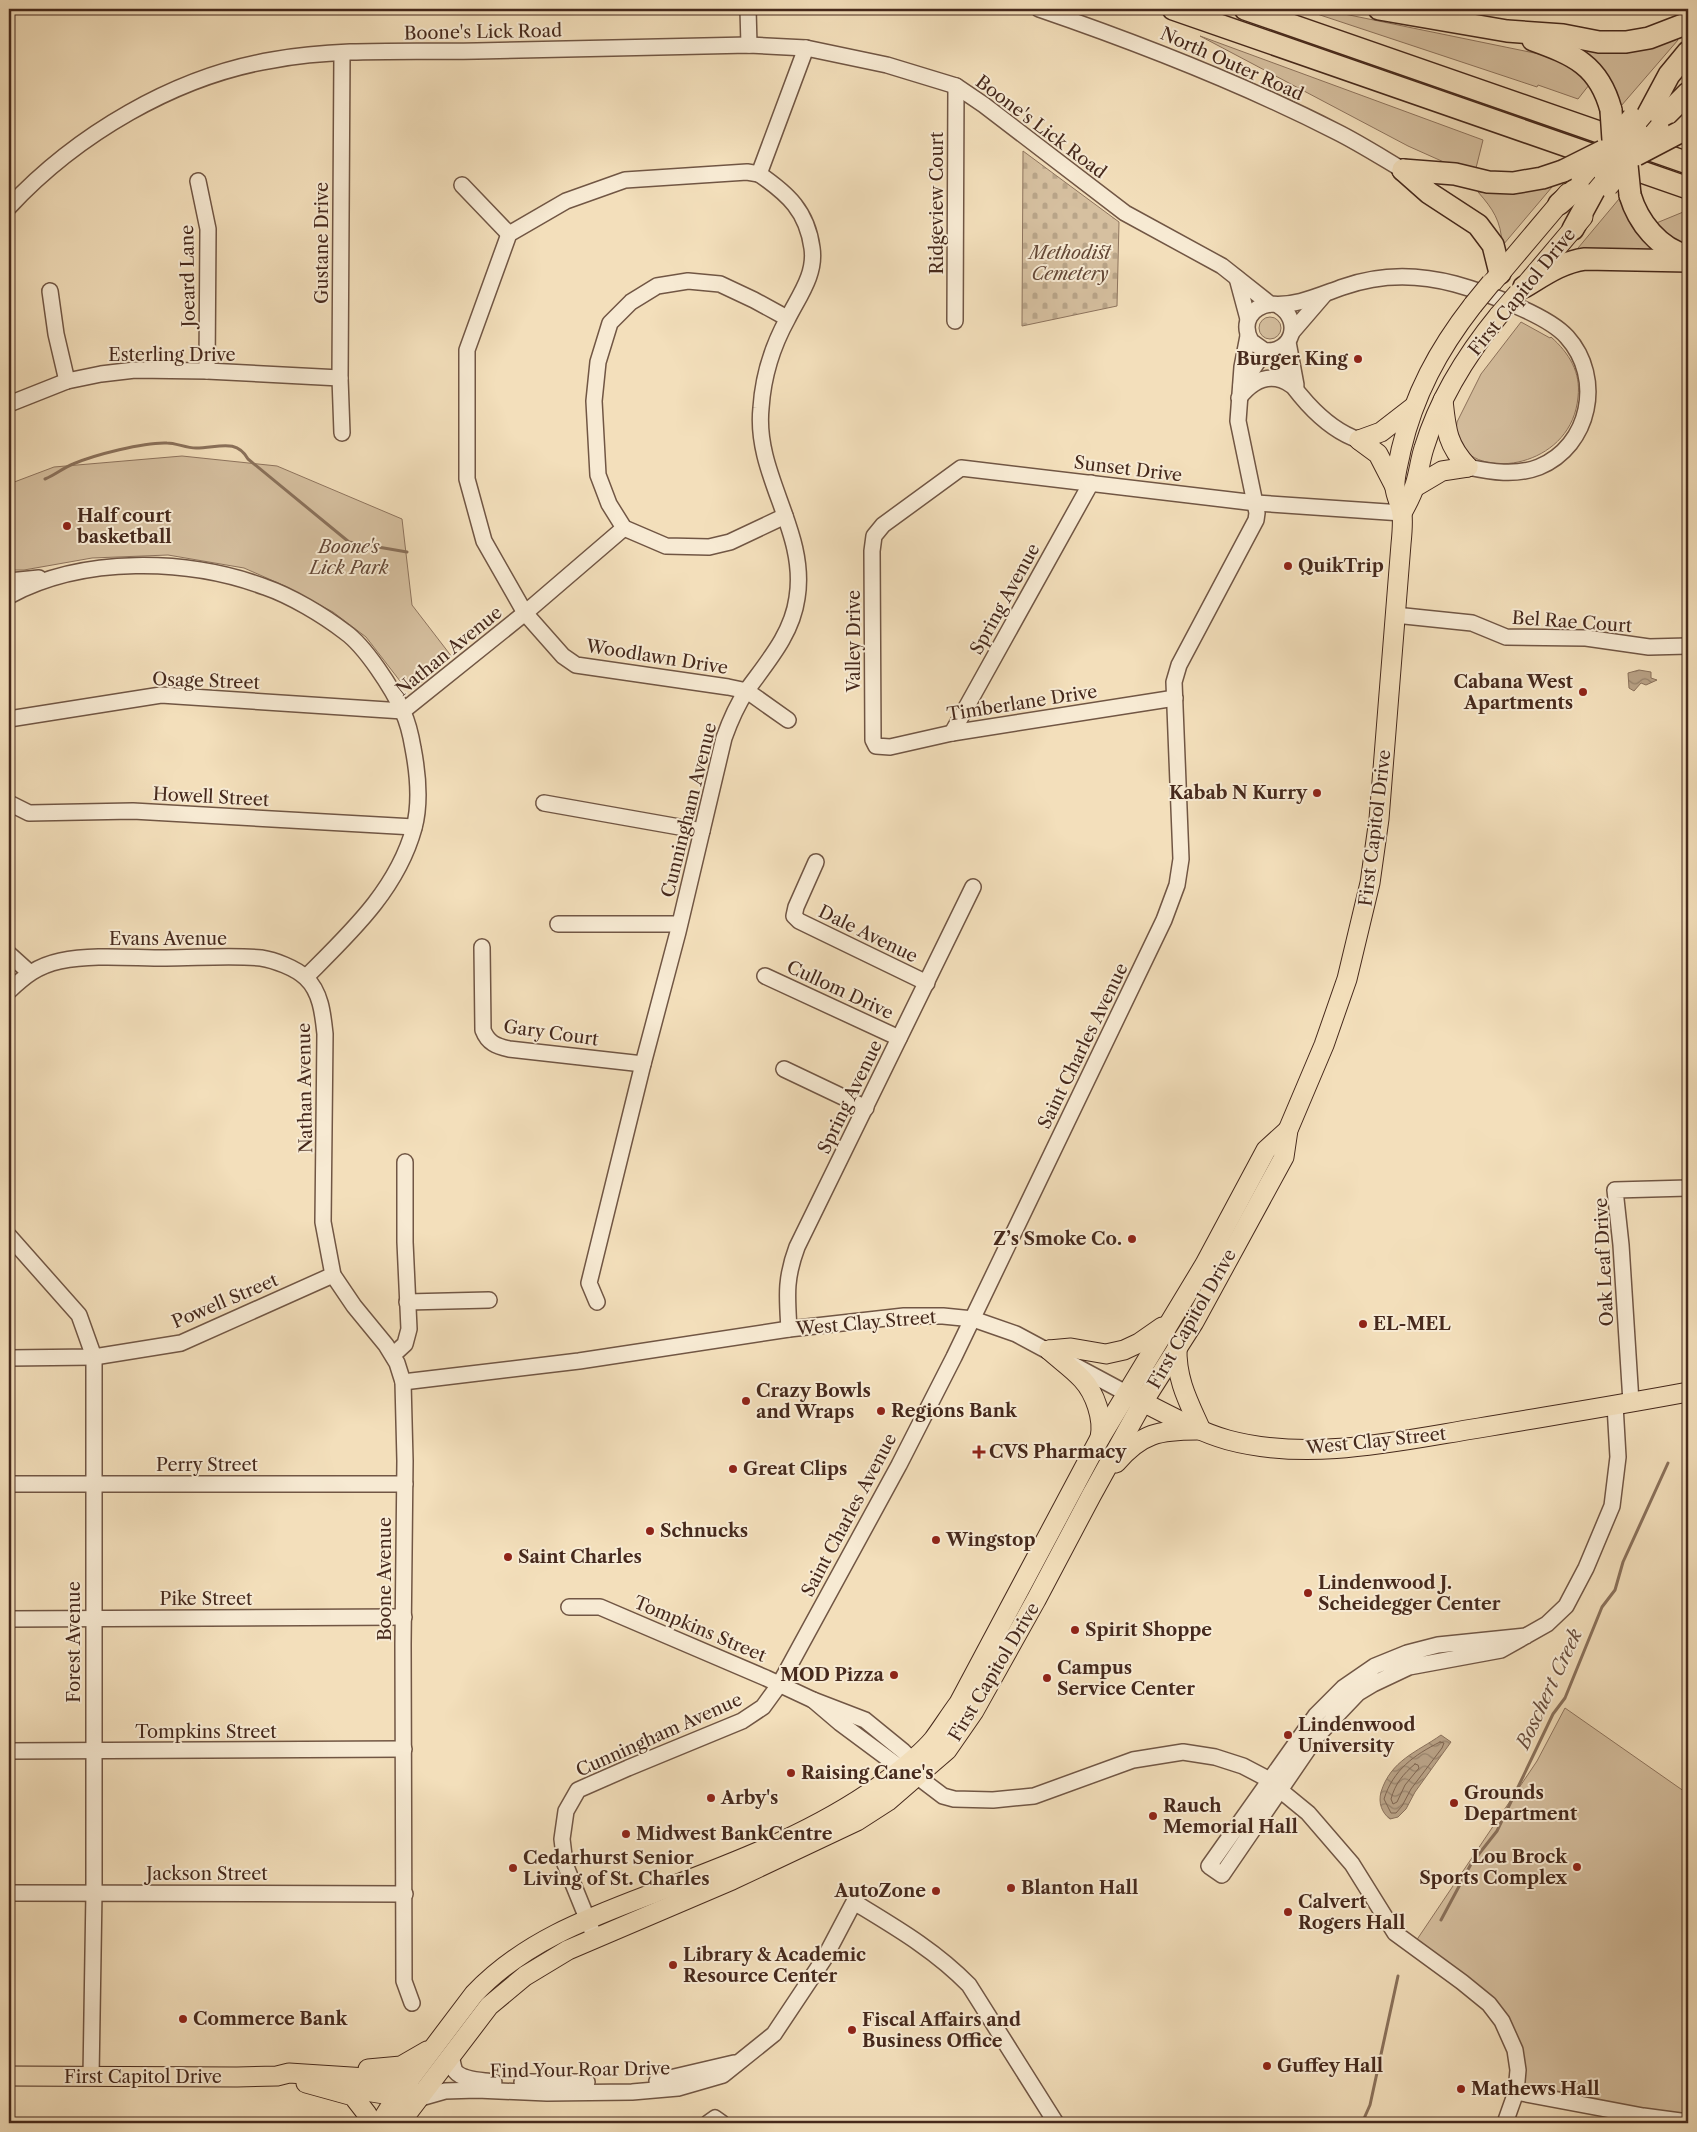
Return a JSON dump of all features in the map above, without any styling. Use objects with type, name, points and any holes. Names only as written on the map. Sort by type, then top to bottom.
[{"type":"highway","points":[[1173,9],[1688,188]]},
{"type":"highway","points":[[1245,9],[1688,163]]},
{"type":"highway","points":[[1379,9],[1507,31],[1563,35],[1599,42],[1626,42],[1649,38],[1688,23]]},
{"type":"highway","points":[[1507,31],[1576,57],[1599,80],[1606,91],[1611,110],[1605,166],[1573,228]]},
{"type":"highway","points":[[1402,170],[1455,174],[1472,180],[1513,183],[1605,166],[1656,126],[1669,75],[1688,52]]},
{"type":"highway","points":[[1559,204],[1656,126],[1684,98]]},
{"type":"highway","points":[[1605,166],[1630,195],[1638,215],[1652,234],[1666,246],[1688,256]]},
{"type":"highway","points":[[1402,170],[1429,193],[1478,225],[1493,245],[1496,278]]},
{"type":"highway","points":[[1521,290],[1552,270],[1575,260],[1688,261]]},
{"type":"main road","name":"First Capitol Drive","points":[[443,2051],[474,1994],[489,1978],[509,1962],[555,1933],[587,1918],[722,1868],[845,1809],[911,1769],[947,1750],[974,1711],[1036,1600],[1090,1496],[1143,1402],[1194,1322],[1270,1186],[1284,1157],[1288,1130],[1336,1013],[1365,912],[1379,819],[1395,615],[1402,513],[1395,487],[1398,464],[1412,408],[1434,360],[1454,329],[1559,204]]},
{"type":"main road","name":"First Capitol Drive","points":[[1402,513],[1414,488],[1424,448],[1443,399],[1462,366],[1481,338],[1573,228]]},
{"type":"main road","points":[[1443,399],[1447,434],[1450,443],[1458,457],[1468,468]]},
{"type":"main road","points":[[1359,440],[1381,432],[1412,408]]},
{"type":"main road","points":[[1359,440],[1378,454],[1395,487]]},
{"type":"main road","points":[[1414,488],[1442,471],[1468,468]]},
{"type":"main road","name":"First Capitol Drive","points":[[407,2093],[443,2051],[483,2014],[503,1992],[524,1976],[568,1950],[811,1844],[857,1821],[888,1801],[959,1702],[1100,1438],[1205,1264],[1266,1150],[1288,1130]]},
{"type":"main road","points":[[1049,1350],[1071,1348],[1106,1354],[1124,1350],[1139,1344],[1174,1316]]},
{"type":"main road","points":[[1090,1496],[1128,1449],[1149,1436],[1168,1430],[1201,1430],[1180,1382],[1177,1365],[1178,1346]]},
{"type":"main road","points":[[1049,1350],[1084,1380],[1095,1401],[1102,1428],[1100,1438]]},
{"type":"main road","name":"West Clay Street","points":[[1126,1393],[1201,1430],[1227,1440],[1307,1450],[1347,1448],[1410,1439],[1688,1392]]},
{"type":"main road","points":[[283,2075],[307,2068],[387,2068],[401,2066],[443,2051]]},
{"type":"main road","name":"First Capitol Drive","points":[[283,2075],[288,2081],[377,2092],[407,2093]]},
{"type":"main road","name":"First Capitol Drive","points":[[9,2076],[283,2075],[382,2078],[407,2093]]},
{"type":"main road","points":[[306,2083],[353,2096],[367,2114],[368,2123]]},
{"type":"main road","points":[[380,2123],[407,2093]]},
{"type":"main road","points":[[400,2123],[407,2093]]},
{"type":"street","points":[[748,9],[749,45]]},
{"type":"street","name":"North Outer Road","points":[[1039,9],[1137,43],[1230,82],[1339,133],[1402,170]]},
{"type":"street","name":"Boone's Lick Road","points":[[9,207],[68,152],[103,129],[201,78],[272,60],[342,54],[749,45],[806,48],[887,65],[956,86],[984,105],[1125,213],[1222,266],[1275,305]]},
{"type":"street","points":[[462,185],[509,234],[566,201],[625,180],[747,172],[759,174],[806,48]]},
{"type":"street","name":"Gustane Drive","points":[[342,54],[340,378],[342,433]]},
{"type":"street","name":"Ridgeview Court","points":[[955,321],[956,86]]},
{"type":"street","name":"Cunningham Avenue","points":[[597,1302],[589,1282],[724,738],[732,717],[747,692],[780,645],[790,623],[797,599],[800,569],[793,539],[766,464],[760,436],[760,409],[765,378],[787,318],[803,293],[811,268],[812,250],[801,212],[787,195],[759,174]]},
{"type":"street","name":"Joeard Lane","points":[[198,181],[208,229],[208,371]]},
{"type":"street","name":"Woodlawn Drive","points":[[509,234],[467,350],[467,479],[484,542],[525,613],[563,656],[576,664],[728,687],[747,692]]},
{"type":"street","points":[[1248,319],[1256,309],[1326,294],[1358,282],[1399,276],[1437,280],[1462,286],[1546,320],[1568,337],[1581,358],[1589,390],[1584,419],[1576,436],[1564,450],[1538,468],[1501,473],[1468,468]]},
{"type":"street","points":[[1237,278],[1248,319],[1248,336],[1255,346],[1267,351],[1279,349],[1326,294]]},
{"type":"street","points":[[785,516],[730,542],[709,547],[666,546],[624,528],[609,504],[598,475],[594,401],[598,362],[610,323],[631,302],[657,286],[688,281],[720,284],[787,318]]},
{"type":"street","points":[[50,291],[56,334],[67,381]]},
{"type":"street","points":[[1275,305],[1288,313],[1291,318],[1291,336],[1297,389]]},
{"type":"street","name":"Saint Charles Avenue","points":[[779,1685],[898,1465],[973,1319],[1132,989],[1178,885],[1181,859],[1174,682],[1178,665],[1256,520],[1256,503],[1238,421],[1242,367],[1248,336]]},
{"type":"street","points":[[1267,351],[1314,411],[1326,422],[1348,436],[1359,440]]},
{"type":"street","points":[[1240,392],[1267,351]]},
{"type":"street","name":"Esterling Drive","points":[[9,404],[67,381],[135,370],[208,371],[340,378]]},
{"type":"street","points":[[1240,392],[1253,383],[1270,377],[1278,378],[1297,389]]},
{"type":"street","name":"Sunset Drive","points":[[874,536],[883,525],[961,468],[1256,503],[1402,513]]},
{"type":"street","name":"Spring Avenue","points":[[952,733],[1091,483]]},
{"type":"street","name":"Nathan Avenue","points":[[393,1355],[354,1306],[333,1275],[323,1222],[325,1034],[322,1009],[316,993],[306,977],[350,932],[388,887],[399,868],[414,827],[419,798],[417,768],[412,739],[403,711],[525,613],[624,528]]},
{"type":"street","name":"Valley Drive","points":[[874,536],[872,551],[873,740],[876,746]]},
{"type":"street","points":[[9,591],[69,572],[157,565],[212,573],[266,587],[346,632],[378,669],[403,711]]},
{"type":"street","name":"Bel Rae Court","points":[[1395,615],[1472,623],[1506,637],[1586,638],[1650,647],[1688,646]]},
{"type":"street","points":[[747,692],[788,720]]},
{"type":"street","name":"Osage Street","points":[[9,719],[161,695],[403,711]]},
{"type":"street","name":"Timberlane Drive","points":[[876,746],[890,747],[952,733],[1175,698]]},
{"type":"street","name":"Howell Street","points":[[9,803],[29,813],[133,811],[414,827]]},
{"type":"street","points":[[544,803],[702,831]]},
{"type":"street","name":"Dale Avenue","points":[[816,862],[796,907],[794,916],[799,921],[927,983]]},
{"type":"street","name":"Spring Avenue","points":[[789,1330],[786,1287],[790,1265],[973,887]]},
{"type":"street","points":[[558,924],[679,924]]},
{"type":"street","name":"Gary Court","points":[[482,947],[483,1030],[486,1038],[492,1043],[509,1049],[642,1064]]},
{"type":"street","points":[[9,954],[29,972],[9,991]]},
{"type":"street","name":"Evans Avenue","points":[[29,972],[59,961],[89,958],[262,958],[285,966],[306,977]]},
{"type":"street","name":"Cullom Drive","points":[[765,976],[900,1038]]},
{"type":"street","points":[[784,1069],[866,1108]]},
{"type":"street","points":[[393,1355],[401,1350],[407,1337],[405,1162]]},
{"type":"street","name":"Oak Leaf Drive","points":[[1623,1404],[1621,1245],[1615,1190],[1688,1188]]},
{"type":"street","name":"Forest Avenue","points":[[9,1236],[79,1315],[94,1357],[94,1892],[91,2077]]},
{"type":"street","name":"Powell Street","points":[[9,1358],[94,1357],[182,1343],[333,1275]]},
{"type":"street","points":[[407,1302],[489,1300]]},
{"type":"street","name":"West Clay Street","points":[[403,1382],[579,1361],[789,1330],[904,1316],[943,1316],[973,1319],[1016,1334],[1126,1393]]},
{"type":"street","name":"Boone Avenue","points":[[393,1355],[403,1382],[404,1981],[412,2003]]},
{"type":"street","points":[[1275,1786],[1209,1866],[1222,1875],[1327,1702],[1343,1688],[1376,1666],[1407,1653],[1438,1645],[1526,1636],[1547,1624],[1566,1606],[1586,1568],[1612,1506],[1623,1404]]},
{"type":"street","name":"Perry Street","points":[[9,1484],[404,1484]]},
{"type":"street","name":"Tompkins Street","points":[[569,1607],[600,1607],[813,1700],[840,1723],[911,1769],[943,1796],[954,1799],[992,1800],[1034,1796],[1134,1760],[1183,1752],[1215,1756],[1243,1766],[1275,1786],[1311,1816],[1352,1864],[1395,1933],[1462,1982],[1489,2004],[1502,2020],[1515,2050],[1518,2070],[1516,2092],[1505,2123]]},
{"type":"street","name":"Pike Street","points":[[9,1619],[404,1617]]},
{"type":"street","name":"Cunningham Avenue","points":[[595,1938],[565,1864],[562,1839],[566,1811],[578,1790],[742,1721],[764,1708],[779,1685]]},
{"type":"street","name":"Tompkins Street","points":[[9,1751],[404,1749]]},
{"type":"street","name":"Jackson Street","points":[[9,1893],[404,1894]]},
{"type":"street","name":"Find Your Roar Drive","points":[[407,2093],[453,2090],[547,2093],[632,2092],[678,2088],[723,2075],[774,2034],[824,1959],[854,1902],[927,1947],[951,1966],[970,1985],[1056,2123]]},
{"type":"street","name":"Find Your Roar Drive","points":[[443,2051],[456,2071],[462,2076],[497,2082],[663,2081],[714,2066],[738,2062]]},
{"type":"street","points":[[1516,2092],[1643,2116],[1688,2122]]},
{"type":"street","points":[[708,2123],[715,2118],[722,2123]]},
{"type":"green space","points":[[1302,9],[1320,9],[1549,56],[1577,71],[1589,85],[1578,99]]},
{"type":"green space","points":[[1200,36],[1483,140],[1475,172],[1455,167],[1408,146]]},
{"type":"green space","points":[[1677,39],[1621,106],[1578,48]]},
{"type":"green space","name":"Methodist Cemetery","points":[[1023,151],[1119,222],[1117,306],[1022,326]]},
{"type":"green space","points":[[1552,187],[1503,245],[1498,222],[1488,204],[1478,192],[1520,193]]},
{"type":"green space","points":[[1619,199],[1632,227],[1658,254],[1573,254]]},
{"type":"green space","points":[[1688,210],[1688,248],[1654,224]]},
{"type":"green space","points":[[1266,317],[1274,317],[1281,324],[1281,332],[1274,339],[1266,339],[1259,332],[1259,324]]},
{"type":"green space","points":[[1521,322],[1551,337],[1568,356],[1578,379],[1578,397],[1570,424],[1555,444],[1534,457],[1512,463],[1489,463],[1471,456],[1459,442],[1457,422],[1481,374]]},
{"type":"green space","name":"Boone's Lick Park","points":[[182,456],[277,466],[402,519],[412,605],[452,657],[418,685],[400,681],[366,637],[333,612],[285,586],[244,568],[168,555],[92,558],[24,570],[9,570],[9,484],[54,467]]},
{"type":"green space","name":"Lou Brock Sports Complex","points":[[1565,1708],[1688,1794],[1688,2114],[1669,2114],[1526,2086],[1522,2082],[1518,2042],[1416,1941],[1537,1761]]},
{"type":"water","points":[[1639,670],[1651,672],[1651,678],[1657,680],[1646,685],[1641,683],[1634,691],[1629,688],[1628,673]]},
{"type":"water","points":[[1441,1735],[1451,1742],[1415,1792],[1406,1809],[1398,1817],[1390,1819],[1380,1804],[1380,1796],[1385,1781],[1398,1764]]},
{"type":"waterway","points":[[45,479],[82,460],[133,447],[157,443],[196,448],[232,446],[243,452],[248,459],[349,542],[407,552]]},
{"type":"waterway","name":"Boschert Creek","points":[[1441,1920],[1471,1864],[1497,1831],[1553,1714],[1565,1698],[1602,1607],[1615,1590],[1623,1562],[1668,1463]]},
{"type":"waterway","name":"Boschert Creek","points":[[1362,2123],[1370,2105],[1398,1976]]},
{"type":"place","name":"Burger King","points":[[1358,359]]},
{"type":"place","name":"Half court basketball","points":[[67,526]]},
{"type":"place","name":"QuikTrip","points":[[1288,566]]},
{"type":"place","name":"Cabana West Apartments","points":[[1583,692]]},
{"type":"place","name":"Kabab N Kurry","points":[[1317,793]]},
{"type":"place","name":"Z’s Smoke Co.","points":[[1132,1239]]},
{"type":"place","name":"EL-MEL","points":[[1363,1324]]},
{"type":"place","name":"Crazy Bowls and Wraps","points":[[746,1401]]},
{"type":"place","name":"Regions Bank","points":[[881,1411]]},
{"type":"place","name":"CVS Pharmacy","points":[[979,1452]]},
{"type":"place","name":"Great Clips","points":[[733,1469]]},
{"type":"place","name":"Schnucks","points":[[650,1531]]},
{"type":"place","name":"Wingstop","points":[[936,1540]]},
{"type":"place","name":"Saint Charles","points":[[508,1557]]},
{"type":"place","name":"Lindenwood J. Scheidegger Center","points":[[1308,1593]]},
{"type":"place","name":"Spirit Shoppe","points":[[1075,1630]]},
{"type":"place","name":"MOD Pizza","points":[[894,1675]]},
{"type":"place","name":"Campus Service Center","points":[[1047,1678]]},
{"type":"place","name":"Lindenwood University","points":[[1288,1735]]},
{"type":"place","name":"Raising Cane's","points":[[791,1773]]},
{"type":"place","name":"Arby's","points":[[711,1798]]},
{"type":"place","name":"Grounds Department","points":[[1454,1803]]},
{"type":"place","name":"Rauch Memorial Hall","points":[[1153,1816]]},
{"type":"place","name":"Midwest BankCentre","points":[[626,1834]]},
{"type":"place","name":"Lou Brock Sports Complex","points":[[1577,1867]]},
{"type":"place","name":"Cedarhurst Senior Living of St. Charles","points":[[513,1868]]},
{"type":"place","name":"Blanton Hall","points":[[1011,1888]]},
{"type":"place","name":"AutoZone","points":[[936,1891]]},
{"type":"place","name":"Calvert Rogers Hall","points":[[1288,1912]]},
{"type":"place","name":"Library & Academic Resource Center","points":[[673,1965]]},
{"type":"place","name":"Commerce Bank","points":[[183,2019]]},
{"type":"place","name":"Fiscal Affairs and Business Office","points":[[852,2030]]},
{"type":"place","name":"Guffey Hall","points":[[1267,2066]]},
{"type":"place","name":"Mathews Hall","points":[[1461,2089]]}]
